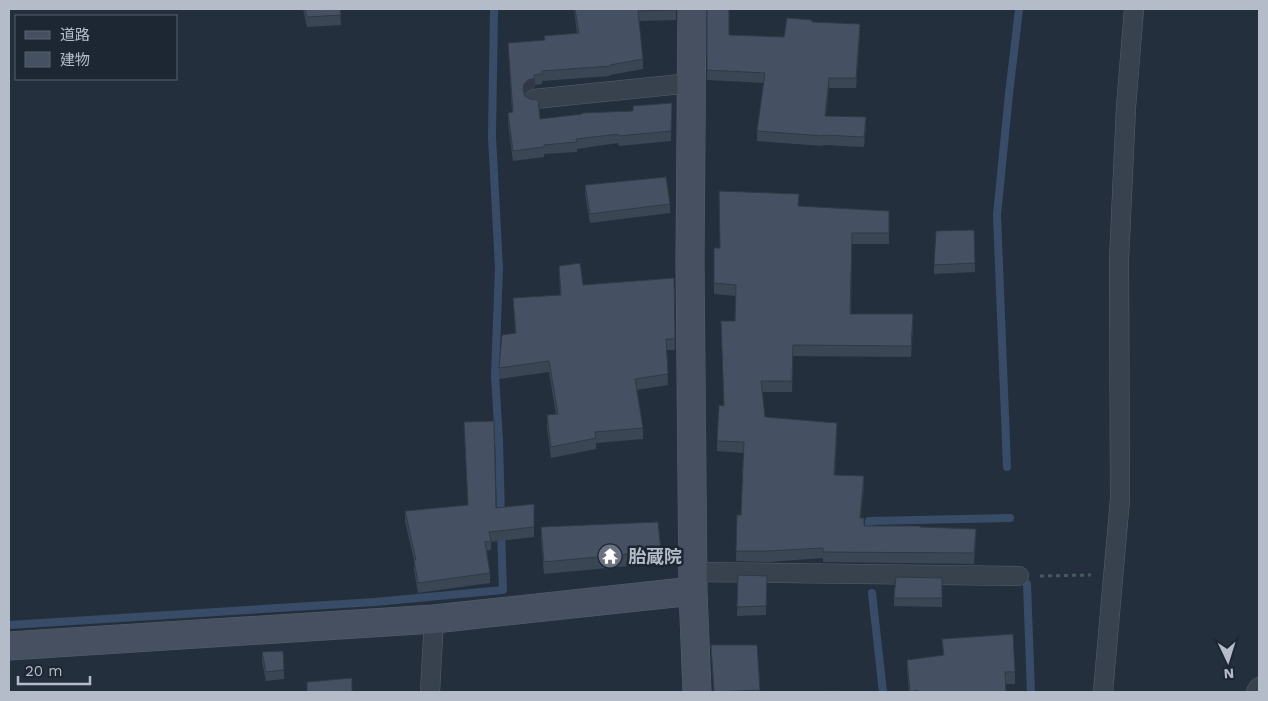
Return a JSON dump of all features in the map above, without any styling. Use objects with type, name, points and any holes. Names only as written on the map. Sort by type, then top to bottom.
[{"type":"street","points":[[692,9],[690,260],[693,581],[697,692]]},
{"type":"street","points":[[1103,692],[1120,499],[1119,260],[1126,107],[1134,9]]},
{"type":"street","points":[[534,99],[691,83]]},
{"type":"street","points":[[9,646],[434,619],[693,581],[1020,576]]},
{"type":"street","points":[[430,692],[434,619]]},
{"type":"street","points":[[1256,692],[1259,687]]},
{"type":"path","points":[[1020,576],[1113,575]]},
{"type":"building","points":[[305,9],[340,9],[341,15],[307,17]]},
{"type":"building","points":[[575,9],[676,10],[638,11],[643,59],[610,66],[542,71],[542,74],[534,75],[535,78],[528,80],[524,84],[523,90],[525,96],[538,100],[540,119],[582,113],[633,111],[633,106],[672,103],[671,131],[576,139],[577,142],[544,145],[544,147],[513,151],[508,113],[513,112],[508,43],[545,40],[544,36],[579,33]]},
{"type":"building","points":[[707,9],[729,9],[729,35],[784,37],[787,18],[812,20],[812,22],[860,24],[856,78],[829,78],[825,116],[866,117],[864,137],[757,131],[765,73],[707,70]]},
{"type":"building","points":[[666,177],[670,204],[590,214],[585,185]]},
{"type":"building","points":[[719,191],[799,194],[798,206],[889,211],[889,233],[852,233],[850,314],[913,314],[911,346],[793,345],[792,381],[761,381],[765,417],[837,423],[834,475],[864,476],[860,518],[864,518],[864,526],[976,529],[974,553],[823,552],[823,548],[736,551],[737,515],[741,515],[744,442],[717,441],[719,405],[724,406],[721,321],[735,321],[736,285],[714,283],[714,248],[720,248]]},
{"type":"building","points":[[974,230],[975,263],[934,265],[936,231]]},
{"type":"building","points":[[580,263],[583,285],[674,278],[675,339],[666,339],[668,374],[635,379],[643,428],[595,432],[596,438],[551,447],[547,415],[558,414],[549,361],[499,368],[502,335],[516,333],[513,298],[561,295],[559,266]]},
{"type":"building","points":[[494,421],[496,508],[534,504],[534,527],[489,532],[491,541],[485,542],[490,573],[418,583],[414,560],[416,560],[405,511],[468,505],[464,422]]},
{"type":"building","points":[[658,522],[661,551],[544,562],[541,527]]},
{"type":"building","points":[[738,575],[767,576],[766,606],[737,607]]},
{"type":"building","points":[[896,577],[942,578],[942,598],[894,598]]},
{"type":"building","points":[[1013,634],[1015,672],[1005,672],[1006,692],[918,692],[918,690],[910,692],[907,660],[944,655],[942,639]]},
{"type":"building","points":[[711,645],[757,645],[760,690],[714,692]]},
{"type":"building","points":[[283,651],[284,670],[266,672],[262,652]]},
{"type":"building","points":[[352,678],[352,692],[307,692],[307,682]]},
{"type":"building","points":[[837,691],[837,692],[805,692]]},
{"type":"waterway","points":[[494,9],[492,137],[499,268],[495,376],[501,516]]},
{"type":"waterway","points":[[1007,467],[997,215],[1019,9]]},
{"type":"waterway","points":[[869,536],[869,521],[1010,518]]},
{"type":"waterway","points":[[9,625],[375,602],[503,590],[501,530]]},
{"type":"waterway","points":[[1027,584],[1031,692]]},
{"type":"waterway","points":[[872,593],[883,692]]},
{"type":"place","name":"胎蔵院","points":[[610,556]]}]
